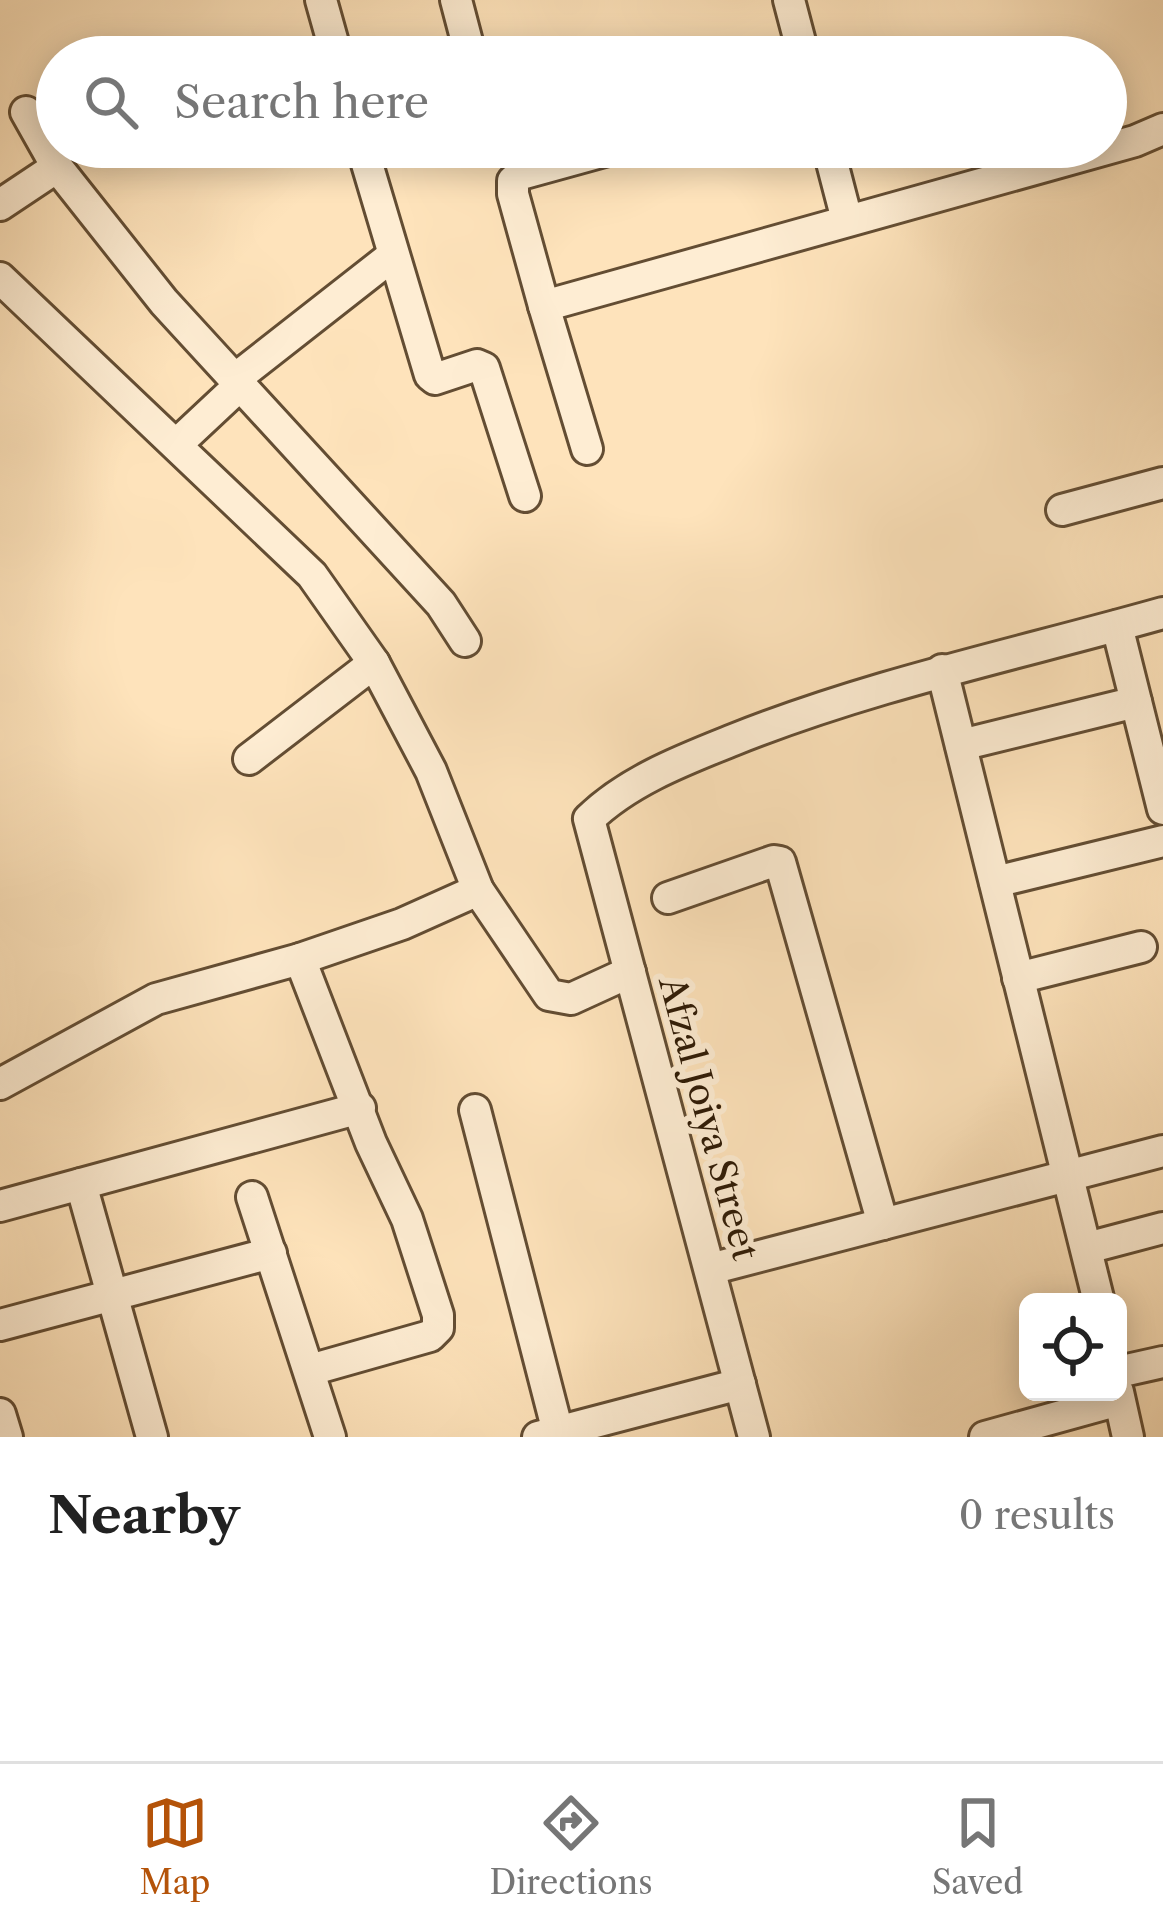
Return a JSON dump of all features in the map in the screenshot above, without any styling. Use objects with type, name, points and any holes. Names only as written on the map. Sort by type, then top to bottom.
[{"type":"street","points":[[321,0],[331,36]]},
{"type":"street","points":[[456,0],[465,36]]},
{"type":"street","points":[[789,0],[798,36]]},
{"type":"street","points":[[26,112],[36,129]]},
{"type":"street","points":[[1127,143],[1163,129]]},
{"type":"street","points":[[0,206],[54,168]]},
{"type":"street","points":[[59,168],[164,302],[442,604],[465,641]]},
{"type":"street","points":[[368,168],[432,377],[477,365],[484,368],[525,496]]},
{"type":"street","points":[[542,168],[520,174],[513,194],[587,449]]},
{"type":"street","points":[[833,168],[847,220]]},
{"type":"street","points":[[544,306],[1037,168]]},
{"type":"street","points":[[177,444],[238,382],[392,256]]},
{"type":"street","points":[[0,278],[312,575],[374,663],[431,771],[478,890],[549,994],[571,999],[630,972]]},
{"type":"street","points":[[1062,510],[1163,483]]},
{"type":"street","points":[[1097,1293],[942,670],[1163,614]]},
{"type":"street","points":[[1117,626],[1163,809]]},
{"type":"street","points":[[249,759],[374,663]]},
{"type":"street","name":"Afzal Joiya Street","points":[[754,1437],[590,818],[621,792],[694,756],[811,710],[942,670]]},
{"type":"street","points":[[961,745],[1136,701]]},
{"type":"street","points":[[995,882],[1163,841]]},
{"type":"street","points":[[668,898],[779,862],[883,1224]]},
{"type":"street","points":[[0,1084],[156,1000],[403,924],[478,890]]},
{"type":"street","points":[[1018,978],[1141,947]]},
{"type":"street","points":[[300,959],[371,1143],[407,1219],[438,1315],[437,1328],[430,1336],[310,1370]]},
{"type":"street","points":[[0,1206],[360,1108]]},
{"type":"street","points":[[475,1110],[548,1434],[596,1430],[740,1384]]},
{"type":"street","points":[[710,1270],[1163,1151]]},
{"type":"street","points":[[81,1184],[152,1437]]},
{"type":"street","points":[[252,1197],[330,1437]]},
{"type":"street","points":[[1087,1248],[1163,1228]]},
{"type":"street","points":[[0,1325],[271,1253]]},
{"type":"street","points":[[1127,1383],[1163,1362]]},
{"type":"street","points":[[985,1437],[1083,1401]]},
{"type":"street","points":[[1121,1401],[1128,1437]]},
{"type":"street","points":[[0,1414],[5,1436]]}]
